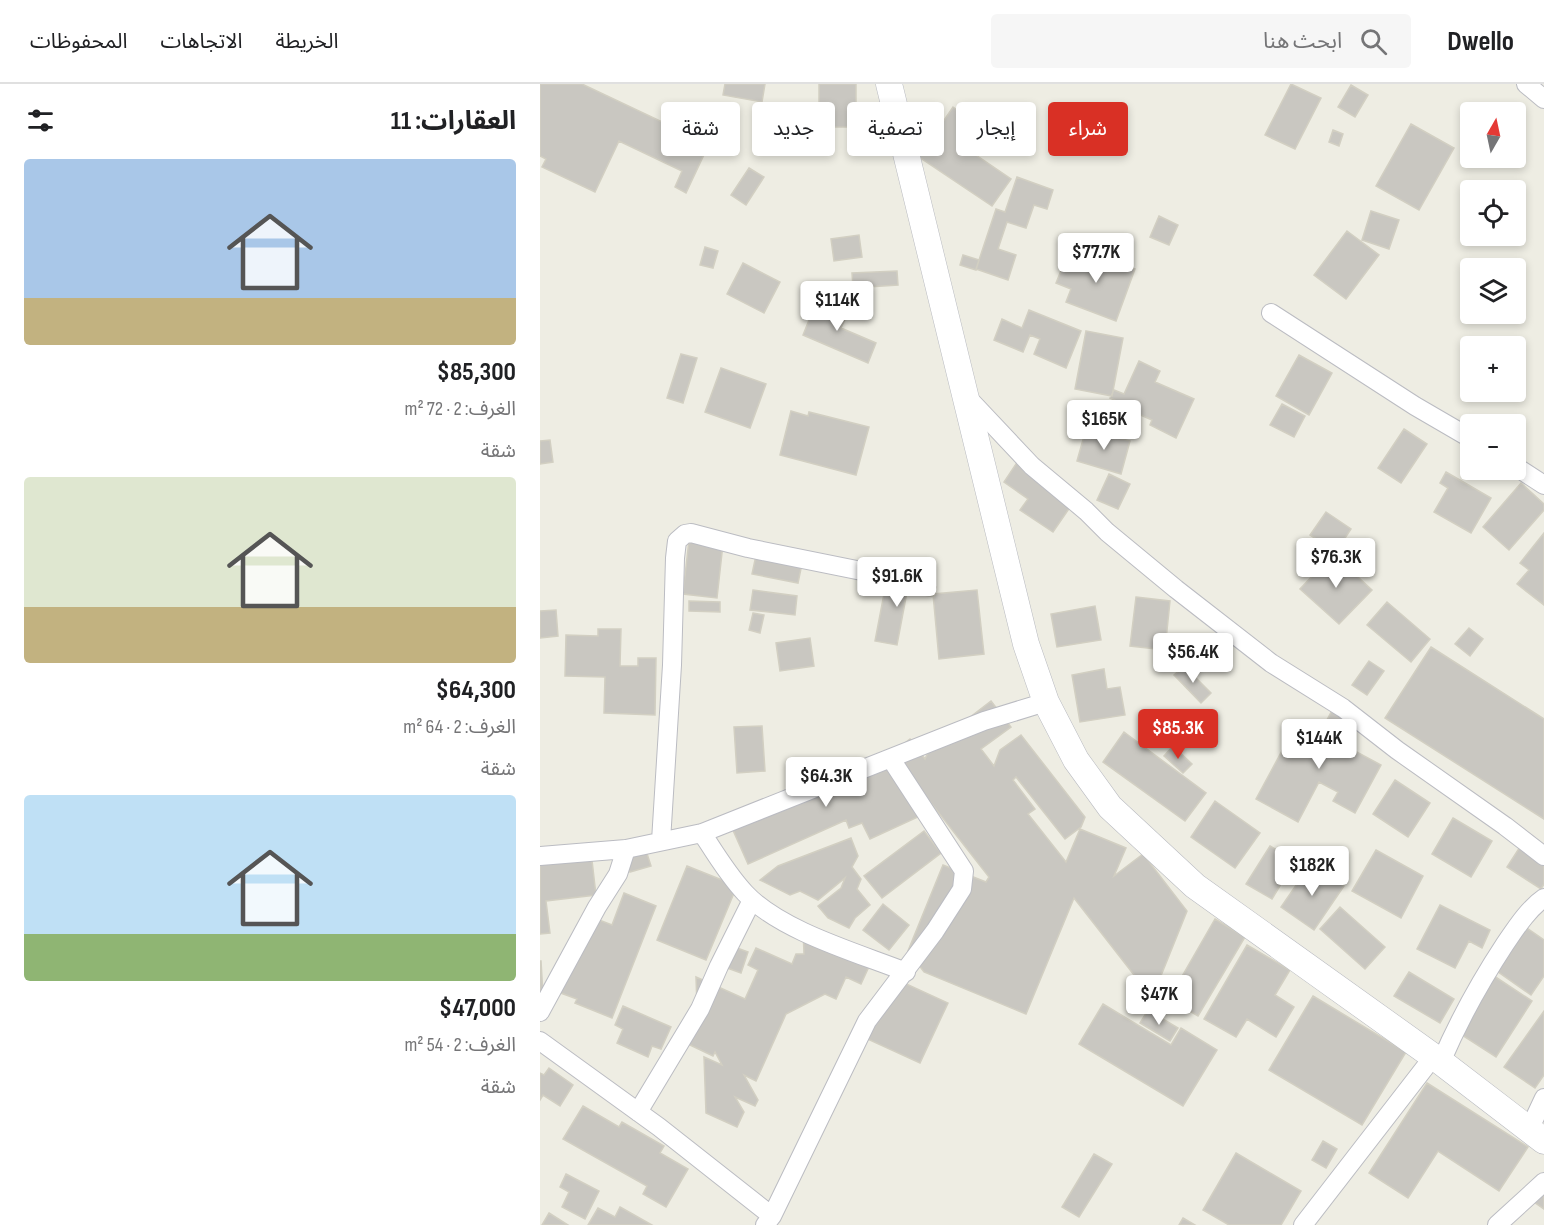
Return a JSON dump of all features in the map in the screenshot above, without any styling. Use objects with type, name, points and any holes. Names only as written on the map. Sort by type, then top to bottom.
[{"type":"main road","points":[[889,84],[1026,644],[1046,702],[1076,760],[1110,807],[1195,886],[1437,1059],[1536,1136]]},
{"type":"street","points":[[1526,84],[1544,99]]},
{"type":"street","points":[[1271,313],[1415,406],[1460,432]]},
{"type":"street","points":[[964,394],[1032,466],[1176,589],[1271,663],[1343,708],[1397,750],[1544,856]]},
{"type":"street","points":[[1526,473],[1544,485]]},
{"type":"street","points":[[661,841],[672,664],[675,558],[677,541],[681,537],[691,533],[748,548],[926,584]]},
{"type":"street","points":[[540,855],[626,849],[702,833],[984,720],[1046,702]]},
{"type":"street","points":[[540,1041],[711,1166],[768,1221],[867,1021],[906,972],[962,890],[965,880],[964,871],[891,759]]},
{"type":"street","points":[[702,833],[730,875],[752,900],[771,914],[802,932],[906,972]]},
{"type":"street","points":[[540,1012],[597,907],[618,874],[626,849]]},
{"type":"street","points":[[1303,1225],[1437,1059],[1486,972],[1517,926],[1544,898]]},
{"type":"street","points":[[638,1112],[700,1009],[752,900]]},
{"type":"street","points":[[1536,1136],[1544,1098]]},
{"type":"street","points":[[1497,1225],[1544,1182]]},
{"type":"building","points":[[540,84],[582,84],[661,121],[661,156],[703,156],[686,193],[675,187],[682,171],[619,141],[595,192],[542,167],[546,159],[540,156]]},
{"type":"building","points":[[725,84],[765,84],[762,102],[723,95]]},
{"type":"building","points":[[819,84],[856,84],[856,102],[847,102],[847,127],[835,127],[835,102],[819,102]]},
{"type":"building","points":[[1291,84],[1321,98],[1295,149],[1265,135]]},
{"type":"building","points":[[1351,85],[1368,95],[1355,117],[1338,107]]},
{"type":"building","points":[[953,107],[956,109],[956,156],[977,156],[1011,179],[992,206],[919,157],[944,156],[944,120]]},
{"type":"building","points":[[1411,124],[1454,148],[1419,210],[1376,186]]},
{"type":"building","points":[[1333,130],[1343,134],[1339,146],[1329,142]]},
{"type":"building","points":[[749,168],[764,177],[746,205],[731,195]]},
{"type":"building","points":[[1017,177],[1053,190],[1047,209],[1034,205],[1026,228],[1007,222],[998,249],[1016,255],[1008,280],[976,269],[996,209],[1005,212]]},
{"type":"building","points":[[1371,211],[1399,220],[1389,249],[1362,240]]},
{"type":"building","points":[[1159,216],[1178,225],[1169,245],[1150,237]]},
{"type":"building","points":[[1347,231],[1379,255],[1346,299],[1314,275]]},
{"type":"building","points":[[859,235],[862,257],[834,261],[831,239]]},
{"type":"building","points":[[705,247],[718,251],[713,268],[700,265]]},
{"type":"building","points":[[1087,251],[1135,269],[1116,321],[1066,302],[1071,289],[1056,283],[1068,253],[1084,259]]},
{"type":"building","points":[[963,255],[979,260],[976,270],[960,265]]},
{"type":"building","points":[[743,263],[780,282],[764,313],[727,294]]},
{"type":"building","points":[[897,271],[898,285],[853,288],[852,273]]},
{"type":"building","points":[[817,300],[848,313],[841,328],[876,343],[868,363],[803,335]]},
{"type":"building","points":[[1029,310],[1081,331],[1066,368],[1034,354],[1040,339],[1030,335],[1023,352],[994,340],[1002,319],[1022,328]]},
{"type":"building","points":[[1086,331],[1123,338],[1112,396],[1075,389]]},
{"type":"building","points":[[681,354],[697,358],[683,403],[667,398]]},
{"type":"building","points":[[1299,355],[1332,373],[1309,415],[1276,396]]},
{"type":"building","points":[[1139,361],[1160,371],[1155,382],[1194,399],[1176,438],[1150,425],[1152,420],[1122,407],[1124,404],[1110,398],[1114,390],[1124,394]]},
{"type":"building","points":[[721,368],[766,384],[750,428],[705,412]]},
{"type":"building","points":[[1282,404],[1305,416],[1294,437],[1270,425]]},
{"type":"building","points":[[791,411],[808,416],[809,412],[869,427],[856,475],[780,455]]},
{"type":"building","points":[[1086,429],[1130,441],[1121,474],[1077,461]]},
{"type":"building","points":[[1404,429],[1427,444],[1401,483],[1378,468]]},
{"type":"building","points":[[550,440],[553,462],[540,464],[540,441]]},
{"type":"building","points":[[1018,461],[1075,500],[1053,532],[1020,510],[1028,499],[1004,482]]},
{"type":"building","points":[[1446,472],[1491,498],[1471,533],[1434,512],[1448,488],[1440,483]]},
{"type":"building","points":[[1109,474],[1130,484],[1118,509],[1097,500]]},
{"type":"building","points":[[1521,483],[1544,504],[1544,510],[1509,550],[1483,527]]},
{"type":"building","points":[[1326,512],[1351,529],[1336,552],[1310,535]]},
{"type":"building","points":[[690,531],[724,535],[717,598],[683,594]]},
{"type":"building","points":[[1544,533],[1544,605],[1517,584],[1529,570],[1520,563]]},
{"type":"building","points":[[758,546],[804,554],[798,583],[752,574]]},
{"type":"building","points":[[1333,554],[1372,590],[1339,624],[1300,589]]},
{"type":"building","points":[[887,578],[936,587],[934,597],[907,592],[897,645],[875,641]]},
{"type":"building","points":[[753,590],[797,596],[795,615],[750,610]]},
{"type":"building","points":[[977,590],[984,654],[939,659],[933,594]]},
{"type":"building","points":[[1136,597],[1170,601],[1165,650],[1130,646]]},
{"type":"building","points":[[689,601],[720,602],[720,612],[689,611]]},
{"type":"building","points":[[1387,602],[1430,639],[1411,662],[1367,625]]},
{"type":"building","points":[[1095,606],[1101,640],[1057,647],[1051,614]]},
{"type":"building","points":[[556,610],[558,636],[540,638],[540,611]]},
{"type":"building","points":[[753,613],[764,615],[760,633],[749,630]]},
{"type":"building","points":[[1469,628],[1483,639],[1470,656],[1455,644]]},
{"type":"building","points":[[598,629],[621,629],[620,666],[638,666],[638,658],[656,658],[655,715],[604,713],[605,677],[565,676],[566,635],[598,636]]},
{"type":"building","points":[[810,638],[814,666],[780,671],[776,643]]},
{"type":"building","points":[[1431,647],[1544,719],[1544,819],[1385,718]]},
{"type":"building","points":[[1369,661],[1384,671],[1367,695],[1352,685]]},
{"type":"building","points":[[1184,666],[1211,693],[1201,703],[1174,675]]},
{"type":"building","points":[[1104,669],[1107,689],[1120,687],[1125,715],[1080,722],[1072,675]]},
{"type":"building","points":[[991,701],[1011,727],[981,749],[994,766],[1000,750],[1021,735],[1085,817],[1081,827],[1065,839],[1016,777],[1013,780],[1035,809],[1028,814],[1066,862],[1080,829],[1126,848],[1114,876],[1143,854],[1187,911],[1152,998],[1074,898],[1026,1014],[924,972],[908,951],[943,865],[986,882],[989,877],[892,753],[910,739],[925,759],[930,748]]},
{"type":"building","points":[[1336,703],[1354,712],[1338,742],[1381,765],[1355,813],[1333,801],[1338,792],[1319,782],[1298,822],[1256,799],[1291,734],[1313,746]]},
{"type":"building","points":[[762,726],[765,771],[737,773],[734,727]]},
{"type":"building","points":[[1124,732],[1206,793],[1185,821],[1103,762]]},
{"type":"building","points":[[1173,746],[1192,764],[1183,773],[1164,756]]},
{"type":"building","points":[[889,754],[918,817],[870,839],[862,823],[849,828],[846,820],[748,864],[728,819],[835,770],[836,772]]},
{"type":"building","points":[[1395,780],[1430,803],[1408,837],[1373,814]]},
{"type":"building","points":[[1215,801],[1260,833],[1235,868],[1191,837]]},
{"type":"building","points":[[1453,818],[1492,841],[1471,877],[1432,854]]},
{"type":"building","points":[[924,831],[941,853],[882,898],[864,876]]},
{"type":"building","points":[[1527,836],[1544,847],[1544,884],[1541,889],[1507,867]]},
{"type":"building","points":[[851,838],[858,856],[852,867],[861,879],[857,889],[870,905],[855,918],[849,928],[828,918],[818,906],[841,888],[845,878],[818,900],[800,891],[790,895],[760,880],[778,866]]},
{"type":"building","points":[[643,841],[651,866],[630,872],[623,847]]},
{"type":"building","points":[[590,843],[596,895],[546,901],[550,933],[540,934],[540,849]]},
{"type":"building","points":[[1270,846],[1295,861],[1272,899],[1246,884]]},
{"type":"building","points":[[1376,850],[1423,876],[1401,918],[1352,891]]},
{"type":"building","points":[[1310,865],[1344,886],[1314,930],[1281,907]]},
{"type":"building","points":[[687,866],[737,886],[706,960],[657,940]]},
{"type":"building","points":[[624,893],[656,906],[612,1018],[575,1003],[577,999],[558,992],[594,918],[612,925]]},
{"type":"building","points":[[883,904],[909,925],[889,950],[863,930]]},
{"type":"building","points":[[1440,905],[1490,930],[1482,948],[1469,941],[1455,968],[1417,949]]},
{"type":"building","points":[[1340,907],[1385,947],[1365,969],[1320,929]]},
{"type":"building","points":[[1215,919],[1245,937],[1198,1016],[1169,999]]},
{"type":"building","points":[[1524,926],[1544,940],[1544,976],[1531,995],[1494,969]]},
{"type":"building","points":[[803,929],[872,960],[861,984],[846,977],[836,999],[825,994],[786,1014],[756,1081],[744,1075],[758,1100],[755,1106],[735,1097],[744,1112],[737,1127],[706,1113],[704,1057],[722,1065],[715,1052],[713,1056],[688,1044],[697,1006],[696,977],[745,999],[758,970],[748,965],[756,948],[792,964],[796,954],[804,954]]},
{"type":"building","points":[[726,944],[748,952],[741,973],[719,965]]},
{"type":"building","points":[[1247,945],[1290,970],[1275,995],[1294,1007],[1276,1037],[1247,1019],[1236,1037],[1204,1019]]},
{"type":"building","points":[[541,961],[543,995],[540,995]]},
{"type":"building","points":[[1485,970],[1532,1001],[1496,1057],[1448,1026]]},
{"type":"building","points":[[1409,972],[1454,999],[1440,1023],[1394,996]]},
{"type":"building","points":[[891,977],[948,1003],[920,1063],[863,1037]]},
{"type":"building","points":[[1313,996],[1406,1052],[1362,1125],[1269,1070]]},
{"type":"building","points":[[1103,1004],[1171,1045],[1181,1028],[1217,1050],[1183,1106],[1079,1044]]},
{"type":"building","points":[[623,1006],[671,1027],[661,1049],[652,1046],[648,1057],[617,1043],[623,1029],[615,1025]]},
{"type":"building","points":[[1148,1010],[1178,1028],[1170,1041],[1140,1023]]},
{"type":"building","points":[[1544,1011],[1544,1075],[1535,1088],[1504,1067]]},
{"type":"building","points":[[549,1068],[573,1085],[560,1106],[543,1095],[540,1100],[540,1073],[544,1075]]},
{"type":"building","points":[[1427,1083],[1528,1147],[1499,1191],[1438,1151],[1408,1198],[1369,1173]]},
{"type":"building","points":[[583,1106],[619,1127],[622,1122],[664,1146],[660,1153],[688,1169],[666,1207],[643,1194],[647,1186],[563,1139]]},
{"type":"building","points":[[1323,1141],[1337,1149],[1326,1168],[1312,1160]]},
{"type":"building","points":[[1236,1153],[1301,1191],[1281,1225],[1229,1225],[1203,1210]]},
{"type":"building","points":[[1094,1154],[1112,1164],[1079,1217],[1062,1207]]},
{"type":"building","points":[[566,1174],[599,1191],[585,1219],[562,1207],[569,1192],[560,1187]]},
{"type":"building","points":[[1544,1186],[1544,1209],[1534,1202]]},
{"type":"building","points":[[620,1207],[652,1225],[588,1225],[598,1208],[615,1217]]},
{"type":"building","points":[[549,1213],[568,1225],[542,1225]]},
{"type":"building","points":[[1183,1218],[1195,1225],[1179,1225]]}]
